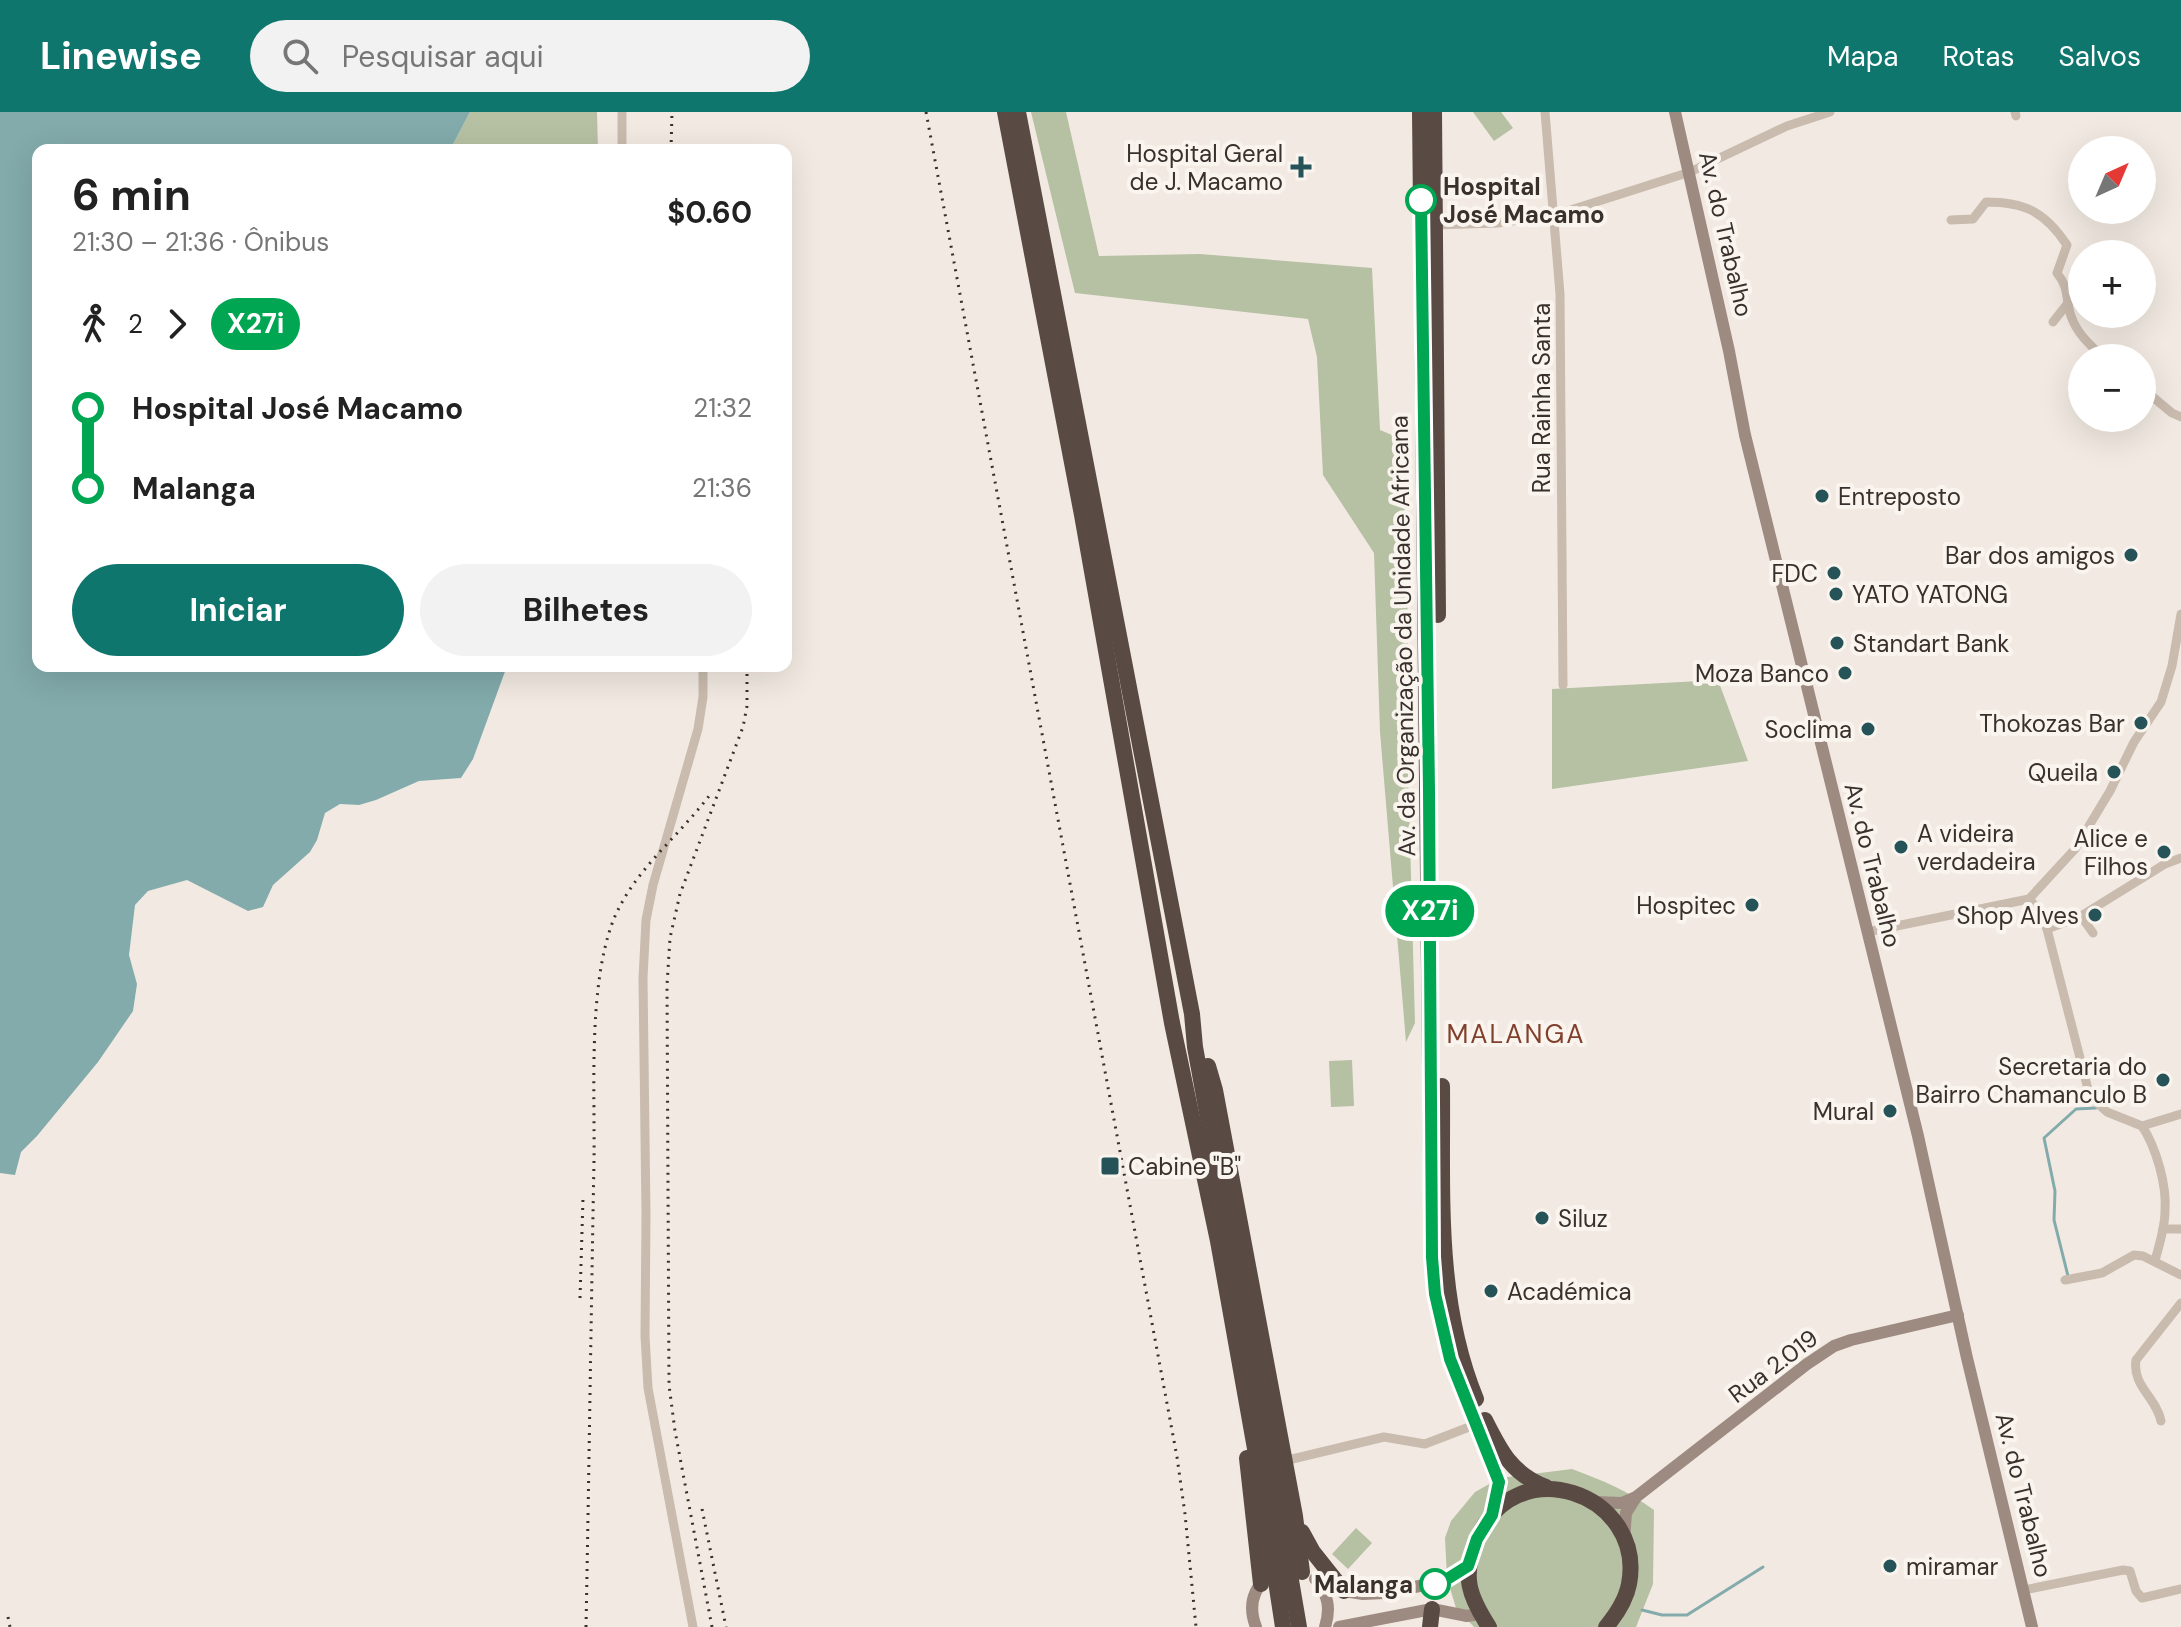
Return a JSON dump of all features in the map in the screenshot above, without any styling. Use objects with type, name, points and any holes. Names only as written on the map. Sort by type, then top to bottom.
[{"type":"highway","points":[[1005,112],[1082,515],[1172,1023],[1218,1241],[1271,1467],[1283,1627]]},
{"type":"highway","points":[[1018,112],[1192,1014],[1195,1047],[1299,1627]]},
{"type":"highway","points":[[1420,112],[1421,198],[1429,224]]},
{"type":"highway","name":"Av. da Organização da Unidade Africana","points":[[1434,112],[1429,224],[1432,1257],[1435,1294],[1450,1359],[1499,1482],[1492,1515]]},
{"type":"highway","name":"Av. da Organização da Unidade Africana","points":[[1429,224],[1443,1199],[1448,1297],[1463,1361],[1486,1422],[1511,1464],[1525,1479],[1546,1487],[1567,1489],[1593,1502]]},
{"type":"highway","points":[[1172,1023],[1191,1170],[1214,1274],[1247,1460],[1261,1584]]},
{"type":"highway","points":[[1271,1467],[1308,1545],[1344,1591]]},
{"type":"highway","points":[[1485,1620],[1468,1581],[1468,1566],[1477,1539],[1492,1515],[1507,1503],[1523,1493],[1546,1487]]},
{"type":"highway","points":[[1593,1502],[1612,1518],[1624,1540],[1629,1559],[1629,1584],[1623,1602],[1606,1627]]},
{"type":"highway","points":[[1295,1516],[1309,1576]]},
{"type":"highway","points":[[1430,1627],[1432,1609]]},
{"type":"main road","name":"Av. do Trabalho","points":[[1675,112],[1745,435],[1918,1136],[2032,1627]]},
{"type":"main road","name":"Rua 2.019","points":[[1636,1497],[1834,1346],[1958,1315]]},
{"type":"main road","points":[[1593,1502],[1622,1503],[1636,1497]]},
{"type":"main road","points":[[1624,1540],[1626,1513],[1636,1497]]},
{"type":"main road","points":[[1255,1626],[1253,1599],[1267,1577],[1284,1571],[1309,1576],[1344,1591],[1363,1594],[1435,1584],[1468,1566]]},
{"type":"main road","points":[[1309,1576],[1324,1590],[1329,1603],[1325,1627]]},
{"type":"main road","points":[[1339,1627],[1432,1609],[1485,1620]]},
{"type":"street","points":[[622,112],[622,144]]},
{"type":"street","name":"Rua Rainha Santa","points":[[1545,112],[1560,294],[1563,685]]},
{"type":"street","points":[[1429,224],[1527,220],[1555,215],[1690,172],[1787,126],[1830,112]]},
{"type":"street","points":[[1951,220],[1973,219],[1986,202],[2009,202],[2034,209],[2067,245],[2057,273],[2066,284],[2068,303],[2053,322]]},
{"type":"street","points":[[2077,328],[2090,344]]},
{"type":"street","points":[[2156,401],[2181,417]]},
{"type":"street","points":[[1867,932],[2029,899],[2075,849],[2110,791],[2134,742],[2161,702],[2172,666],[2181,614]]},
{"type":"street","points":[[693,1627],[647,1375],[643,978],[646,920],[653,885],[698,729],[703,672]]},
{"type":"street","points":[[2047,929],[2081,916],[2165,864],[2181,858]]},
{"type":"street","points":[[2029,899],[2039,910],[2047,929],[2090,1097],[2107,1112],[2142,1126],[2181,1114]]},
{"type":"street","points":[[2081,916],[2093,933]]},
{"type":"street","points":[[2142,1126],[2151,1143],[2166,1209],[2155,1261]]},
{"type":"street","points":[[2163,1229],[2181,1229]]},
{"type":"street","points":[[2065,1280],[2102,1273],[2134,1255],[2155,1261],[2181,1275]]},
{"type":"street","points":[[2161,1421],[2159,1412],[2138,1383],[2134,1371],[2136,1360],[2181,1303]]},
{"type":"street","points":[[1271,1467],[1384,1437],[1425,1444],[1477,1424]]},
{"type":"street","points":[[2024,1590],[2123,1570],[2130,1571],[2136,1591],[2142,1598],[2181,1589]]},
{"type":"street","points":[[685,1627],[688,1603]]},
{"type":"green space","points":[[470,112],[597,112],[598,144],[453,144]]},
{"type":"green space","points":[[1031,112],[1066,112],[1099,256],[1200,254],[1372,268],[1380,430],[1404,440],[1408,630],[1406,694],[1415,1023],[1406,1042],[1380,732],[1374,553],[1323,475],[1317,357],[1308,319],[1075,293]]},
{"type":"green space","points":[[1473,112],[1501,112],[1513,128],[1494,141]]},
{"type":"green space","points":[[1718,680],[1748,761],[1552,789],[1552,689]]},
{"type":"green space","points":[[1352,1060],[1354,1106],[1331,1107],[1329,1061]]},
{"type":"green space","points":[[1572,1469],[1614,1486],[1654,1510],[1653,1584],[1636,1627],[1474,1627],[1456,1608],[1447,1578],[1445,1538],[1451,1521],[1475,1492],[1500,1478]]},
{"type":"green space","points":[[1356,1528],[1372,1543],[1348,1569],[1332,1554]]},
{"type":"water","points":[[0,112],[470,112],[453,144],[32,144],[32,672],[505,672],[473,759],[461,778],[419,781],[376,800],[359,805],[340,804],[325,813],[310,852],[273,885],[263,907],[248,911],[187,880],[148,891],[135,905],[129,955],[137,984],[133,1011],[98,1062],[21,1152],[15,1175],[0,1173]]},
{"type":"waterway","points":[[2068,1276],[2054,1220],[2055,1191],[2044,1138],[2076,1109],[2096,1108]]},
{"type":"waterway","points":[[1642,1610],[1662,1615],[1687,1615],[1763,1567]]},
{"type":"railway","points":[[671,144],[672,112]]},
{"type":"railway","points":[[926,112],[1177,1457],[1196,1627]]},
{"type":"railway","points":[[712,1627],[669,1385],[667,985],[670,938],[680,894],[743,727],[747,706],[747,672]]},
{"type":"railway","points":[[586,1627],[594,1039],[600,976],[605,947],[622,902],[645,869],[712,792]]},
{"type":"railway","points":[[580,1298],[583,1198]]},
{"type":"railway","points":[[702,1509],[726,1627]]},
{"type":"railway","points":[[8,1617],[10,1627]]},
{"type":"bus line","name":"X27i","points":[[1421,200],[1432,1257],[1435,1294],[1450,1359],[1499,1482],[1492,1515],[1477,1539],[1468,1566],[1435,1584]]},
{"type":"place","name":"Hospital Geral de J. Macamo","points":[[1301,167]]},
{"type":"place","name":"Hospital José Macamo","points":[[1421,200]]},
{"type":"place","name":"Entreposto","points":[[1822,496]]},
{"type":"place","name":"Bar dos amigos","points":[[2131,555]]},
{"type":"place","name":"FDC","points":[[1834,573]]},
{"type":"place","name":"YATO YATONG","points":[[1836,594]]},
{"type":"place","name":"Standart Bank","points":[[1837,643]]},
{"type":"place","name":"Moza Banco","points":[[1845,673]]},
{"type":"place","name":"Thokozas Bar","points":[[2141,723]]},
{"type":"place","name":"Soclima","points":[[1868,729]]},
{"type":"place","name":"Queila","points":[[2114,772]]},
{"type":"place","name":"A videira verdadeira","points":[[1901,847]]},
{"type":"place","name":"Alice e Filhos","points":[[2164,852]]},
{"type":"place","name":"Hospitec","points":[[1752,905]]},
{"type":"place","name":"Shop Alves","points":[[2095,915]]},
{"type":"place","name":"Secretaria do Bairro Chamanculo B","points":[[2163,1080]]},
{"type":"place","name":"Mural","points":[[1890,1111]]},
{"type":"place","name":"Cabine \"B\"","points":[[1110,1166]]},
{"type":"place","name":"Siluz","points":[[1542,1218]]},
{"type":"place","name":"Académica","points":[[1491,1291]]},
{"type":"place","name":"miramar","points":[[1890,1566]]},
{"type":"place","name":"Malanga","points":[[1435,1584]]},
{"type":"district","name":"MALANGA","points":[[1516,1034]]}]
